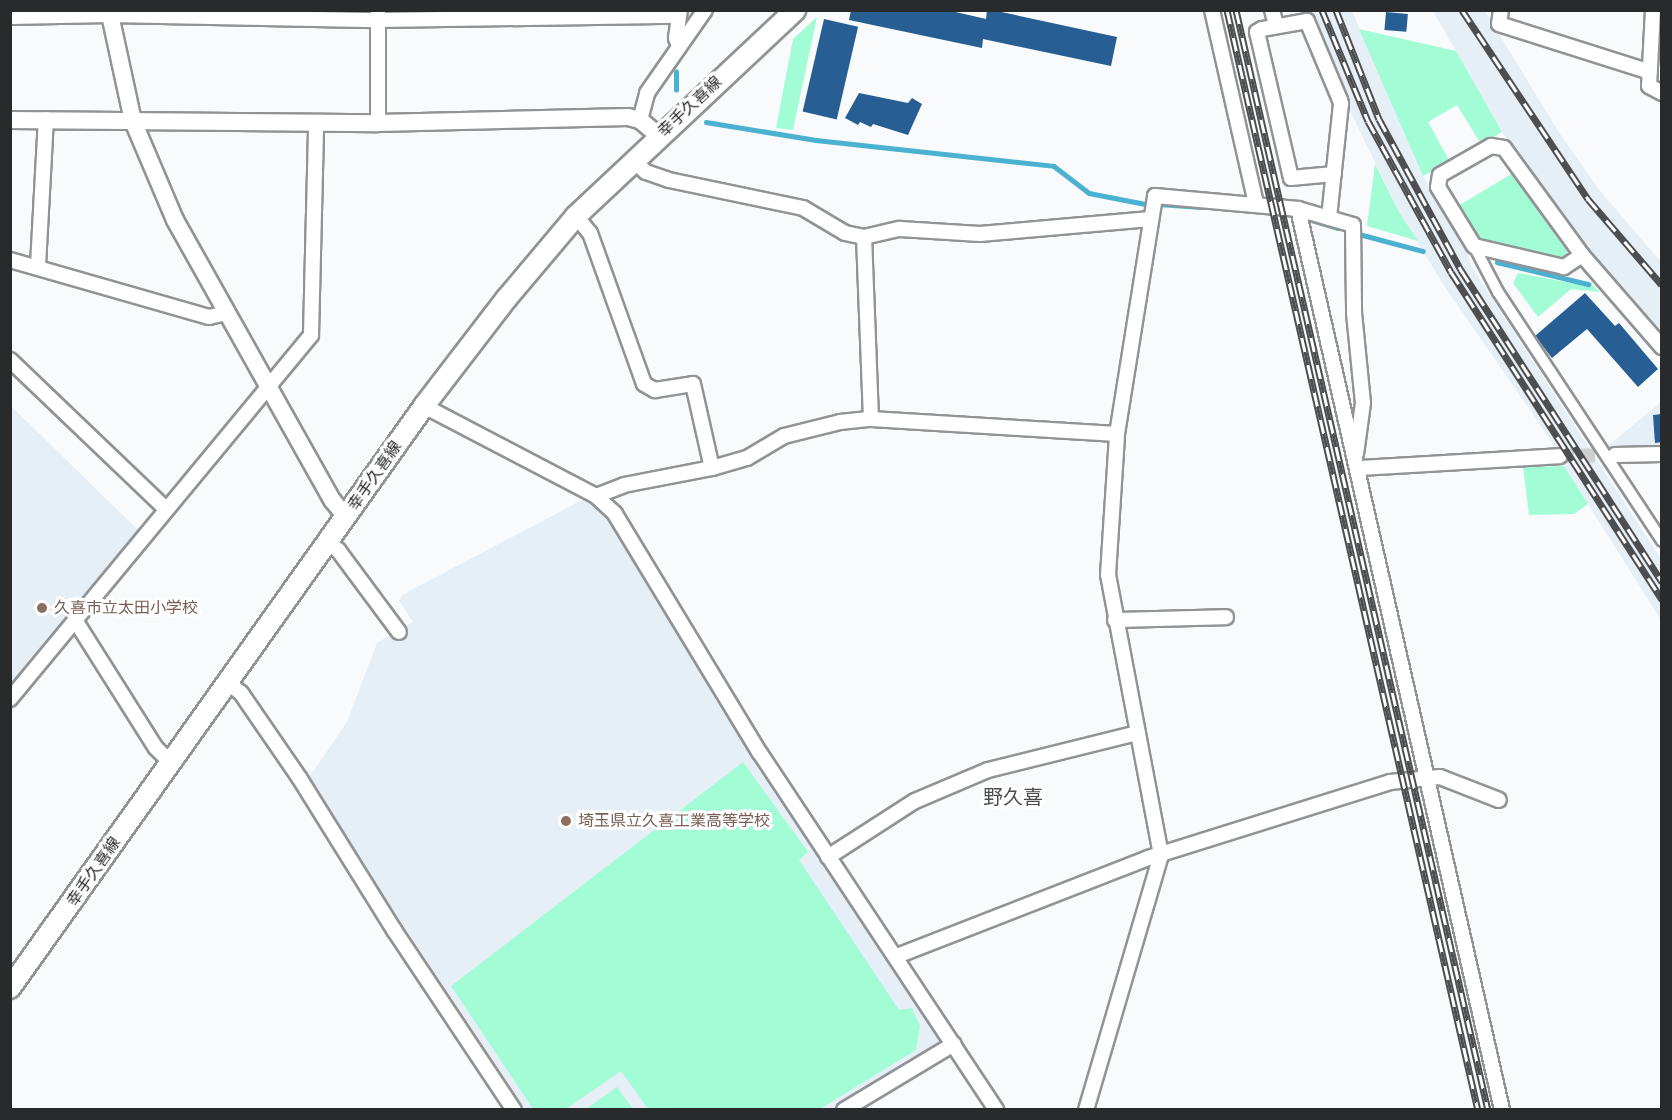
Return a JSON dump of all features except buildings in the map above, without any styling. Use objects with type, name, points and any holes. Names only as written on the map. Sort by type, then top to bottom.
[{"type":"main road","name":"幸手久喜線","points":[[10,988],[424,406],[507,298],[576,216],[795,10]]},
{"type":"street","points":[[640,120],[647,93],[705,10]]},
{"type":"street","points":[[1212,10],[1256,204]]},
{"type":"street","points":[[1272,10],[1276,26]]},
{"type":"street","points":[[1501,10],[1499,24],[1650,72]]},
{"type":"street","points":[[1653,10],[1651,90],[1662,93]]},
{"type":"street","points":[[10,17],[109,13],[378,15],[679,13],[676,38],[679,46]]},
{"type":"street","points":[[109,13],[133,121],[175,220],[268,387],[346,517]]},
{"type":"street","points":[[378,15],[378,123]]},
{"type":"street","points":[[1329,218],[1334,174],[1340,100],[1307,21],[1257,32],[1291,178],[1334,174]]},
{"type":"street","points":[[10,120],[378,123],[628,117],[640,120],[659,136]]},
{"type":"street","points":[[38,266],[46,119]]},
{"type":"street","points":[[10,699],[166,509],[306,344],[312,328],[316,123]]},
{"type":"street","points":[[1662,347],[1582,255],[1509,152],[1497,146],[1446,171],[1438,182],[1498,292],[1662,541]]},
{"type":"street","points":[[634,161],[646,172],[669,180],[803,208],[845,232],[864,237],[900,229],[980,234],[1150,219]]},
{"type":"street","points":[[1086,1110],[1161,855],[1108,574],[1117,434],[1155,196],[1298,209],[1353,225],[1354,313],[1363,403],[1357,461]]},
{"type":"street","points":[[1298,209],[1503,1110]]},
{"type":"street","points":[[576,216],[590,233],[644,384],[655,390],[693,384],[712,468]]},
{"type":"street","points":[[864,237],[871,419]]},
{"type":"street","points":[[1474,246],[1564,267],[1582,255]]},
{"type":"street","points":[[10,260],[38,266],[144,300],[209,317],[227,313]]},
{"type":"street","points":[[10,360],[166,509]]},
{"type":"street","points":[[424,406],[596,496],[615,514],[688,638],[828,857],[897,956],[996,1110]]},
{"type":"street","points":[[596,496],[624,485],[712,468],[747,458],[793,433],[871,419],[1117,434]]},
{"type":"street","points":[[1615,455],[1662,454]]},
{"type":"street","points":[[1357,461],[1560,456]]},
{"type":"street","points":[[327,542],[338,550],[399,632]]},
{"type":"street","points":[[1115,620],[1226,617]]},
{"type":"street","points":[[75,620],[156,748],[171,763]]},
{"type":"street","points":[[228,683],[241,693],[300,779],[394,930],[514,1110]]},
{"type":"street","points":[[828,857],[915,801],[988,770],[1137,733]]},
{"type":"street","points":[[897,956],[1161,855],[1390,782],[1440,777],[1499,800]]},
{"type":"street","points":[[844,1110],[954,1044]]},
{"type":"shaded area","points":[[1309,11],[1352,11],[1423,176],[1464,243],[1471,266],[1661,559],[1661,620],[1564,466],[1568,465],[1445,287],[1399,212],[1329,67]]},
{"type":"shaded area","points":[[1433,11],[1485,11],[1558,131],[1600,191],[1661,262],[1661,337],[1549,199],[1502,132]]},
{"type":"shaded area","points":[[1661,402],[1661,445],[1607,447],[1614,441]]},
{"type":"shaded area","name":"久喜市立太田小学校","points":[[11,406],[138,530],[11,687]]},
{"type":"shaded area","name":"埼玉県立久喜工業高等学校","points":[[588,497],[609,514],[760,765],[942,1042],[941,1049],[836,1109],[523,1109],[308,779],[347,722],[377,643],[413,622],[399,600],[402,595]]},
{"type":"green space","points":[[817,17],[793,130],[776,128],[793,39]]},
{"type":"green space","points":[[1359,29],[1456,51],[1502,132],[1481,144],[1457,105],[1428,122],[1450,162],[1423,176]]},
{"type":"green space","points":[[1375,164],[1399,212],[1418,241],[1367,226]]},
{"type":"green space","points":[[1513,173],[1568,251],[1563,258],[1479,241],[1458,206]]},
{"type":"green space","points":[[1518,273],[1587,286],[1588,281],[1600,292],[1571,289],[1538,317],[1513,283]]},
{"type":"green space","points":[[1564,466],[1588,504],[1574,514],[1529,515],[1523,467]]},
{"type":"green space","points":[[743,762],[808,852],[799,860],[899,1010],[912,1008],[920,1026],[916,1050],[820,1109],[648,1109],[621,1071],[566,1109],[533,1109],[451,986]]},
{"type":"green space","points":[[617,1087],[633,1109],[586,1109]]},
{"type":"waterway","points":[[676,72],[676,90]]},
{"type":"waterway","points":[[706,122],[816,140],[1054,166],[1089,193],[1145,204]]},
{"type":"waterway","points":[[1159,204],[1201,207]]},
{"type":"waterway","points":[[1312,220],[1338,228]]},
{"type":"waterway","points":[[1359,234],[1423,251]]},
{"type":"waterway","points":[[1497,262],[1588,284]]},
{"type":"tunnel","points":[[1560,456],[1615,455]]},
{"type":"railway","points":[[1227,10],[1478,1110]]},
{"type":"railway","points":[[1236,10],[1488,1110]]},
{"type":"railway","points":[[1322,10],[1368,121],[1451,272],[1662,600]]},
{"type":"railway","points":[[1336,10],[1379,119],[1461,270],[1662,582]]},
{"type":"railway","points":[[1462,10],[1588,199],[1662,285]]},
{"type":"place","name":"久喜市立太田小学校","points":[[42,608]]},
{"type":"place","name":"埼玉県立久喜工業高等学校","points":[[566,821]]},
{"type":"district","name":"野久喜","points":[[1013,798]]}]
